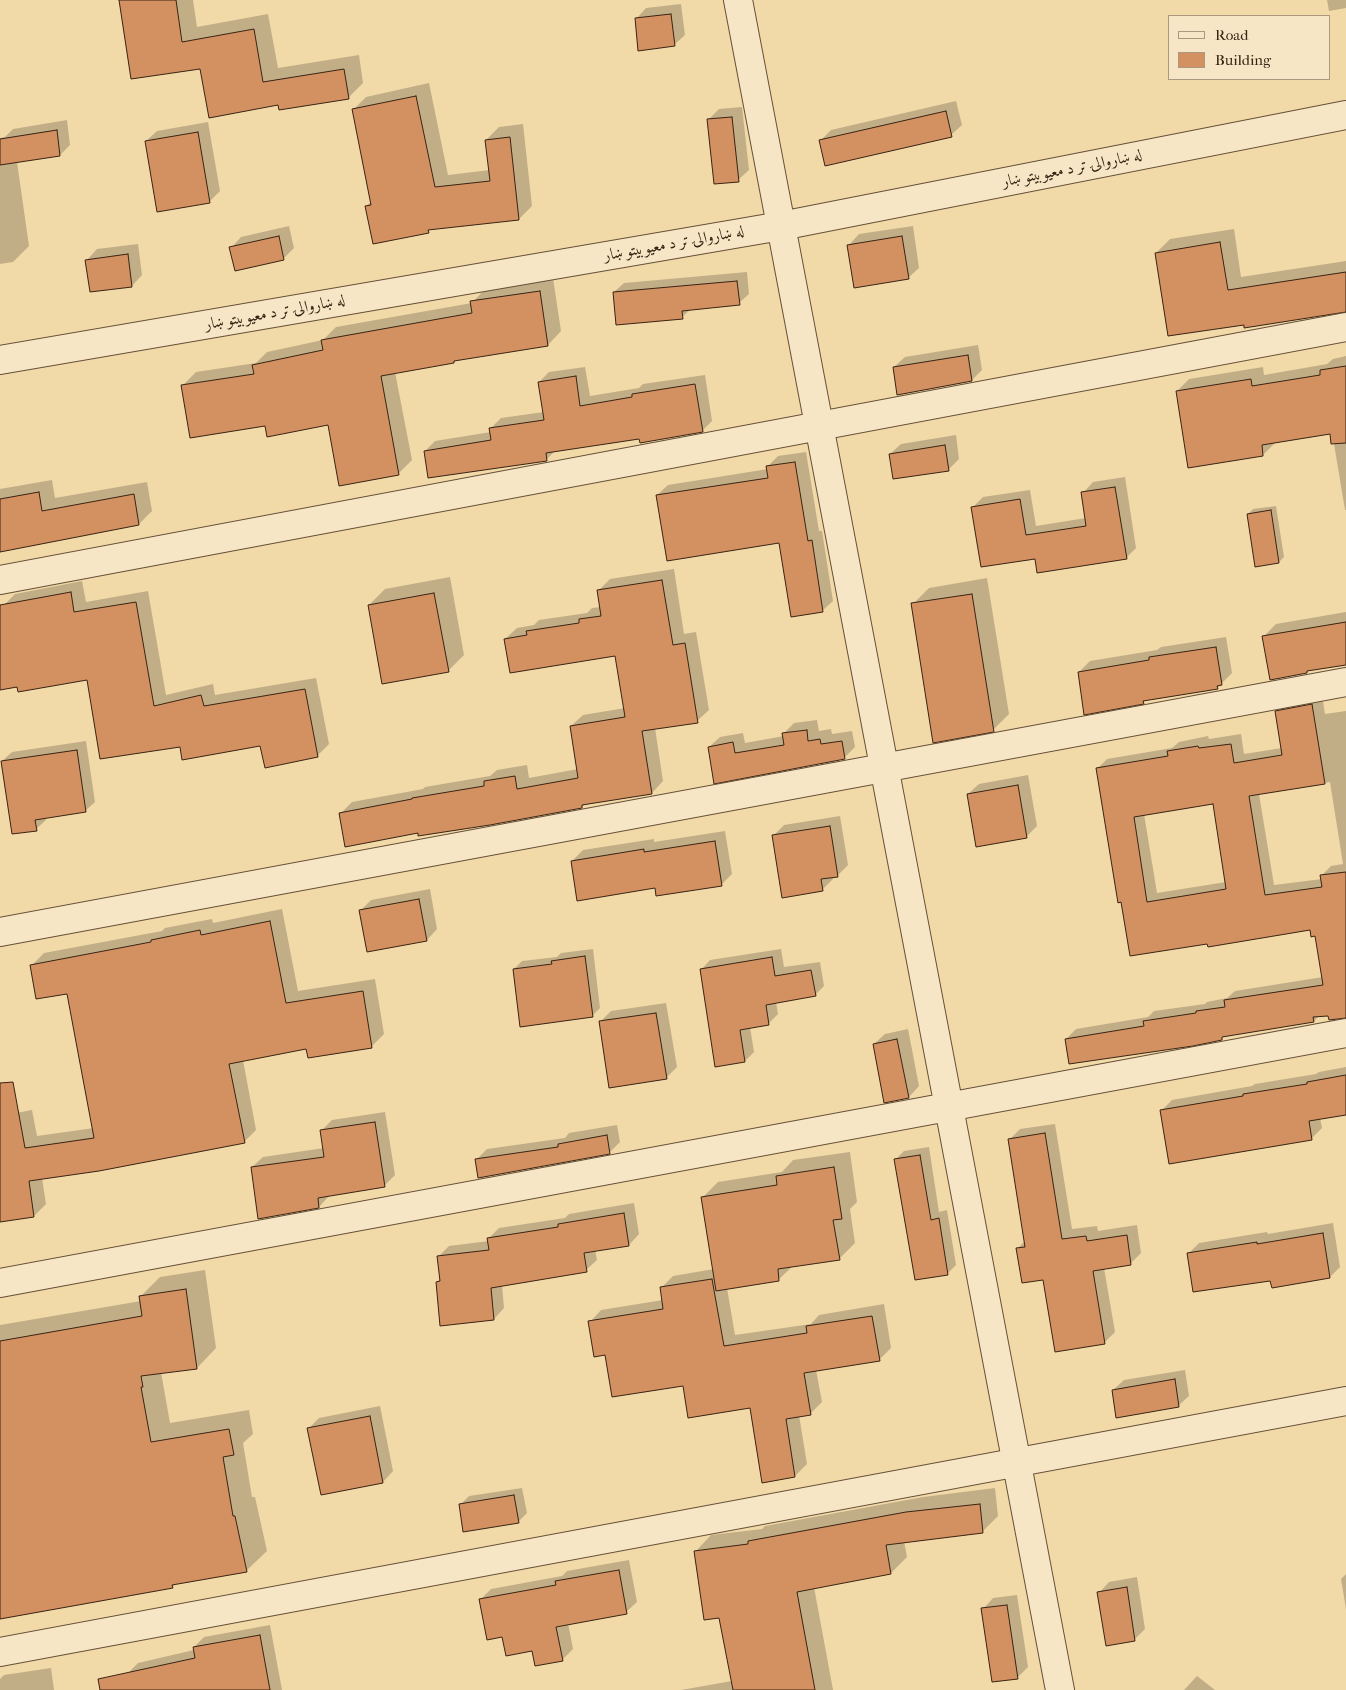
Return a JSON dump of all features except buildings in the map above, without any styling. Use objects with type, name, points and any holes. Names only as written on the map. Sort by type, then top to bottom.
[{"type":"street","points":[[738,0],[1060,1690]]},
{"type":"street","name":"له ښاروالۍ تر د معیوبیتو ښار","points":[[0,360],[781,226],[1346,115]]},
{"type":"street","points":[[0,580],[1346,327]]},
{"type":"street","points":[[0,932],[1346,682]]},
{"type":"street","points":[[0,1284],[1346,1033]]},
{"type":"street","points":[[0,1652],[1346,1401]]}]
